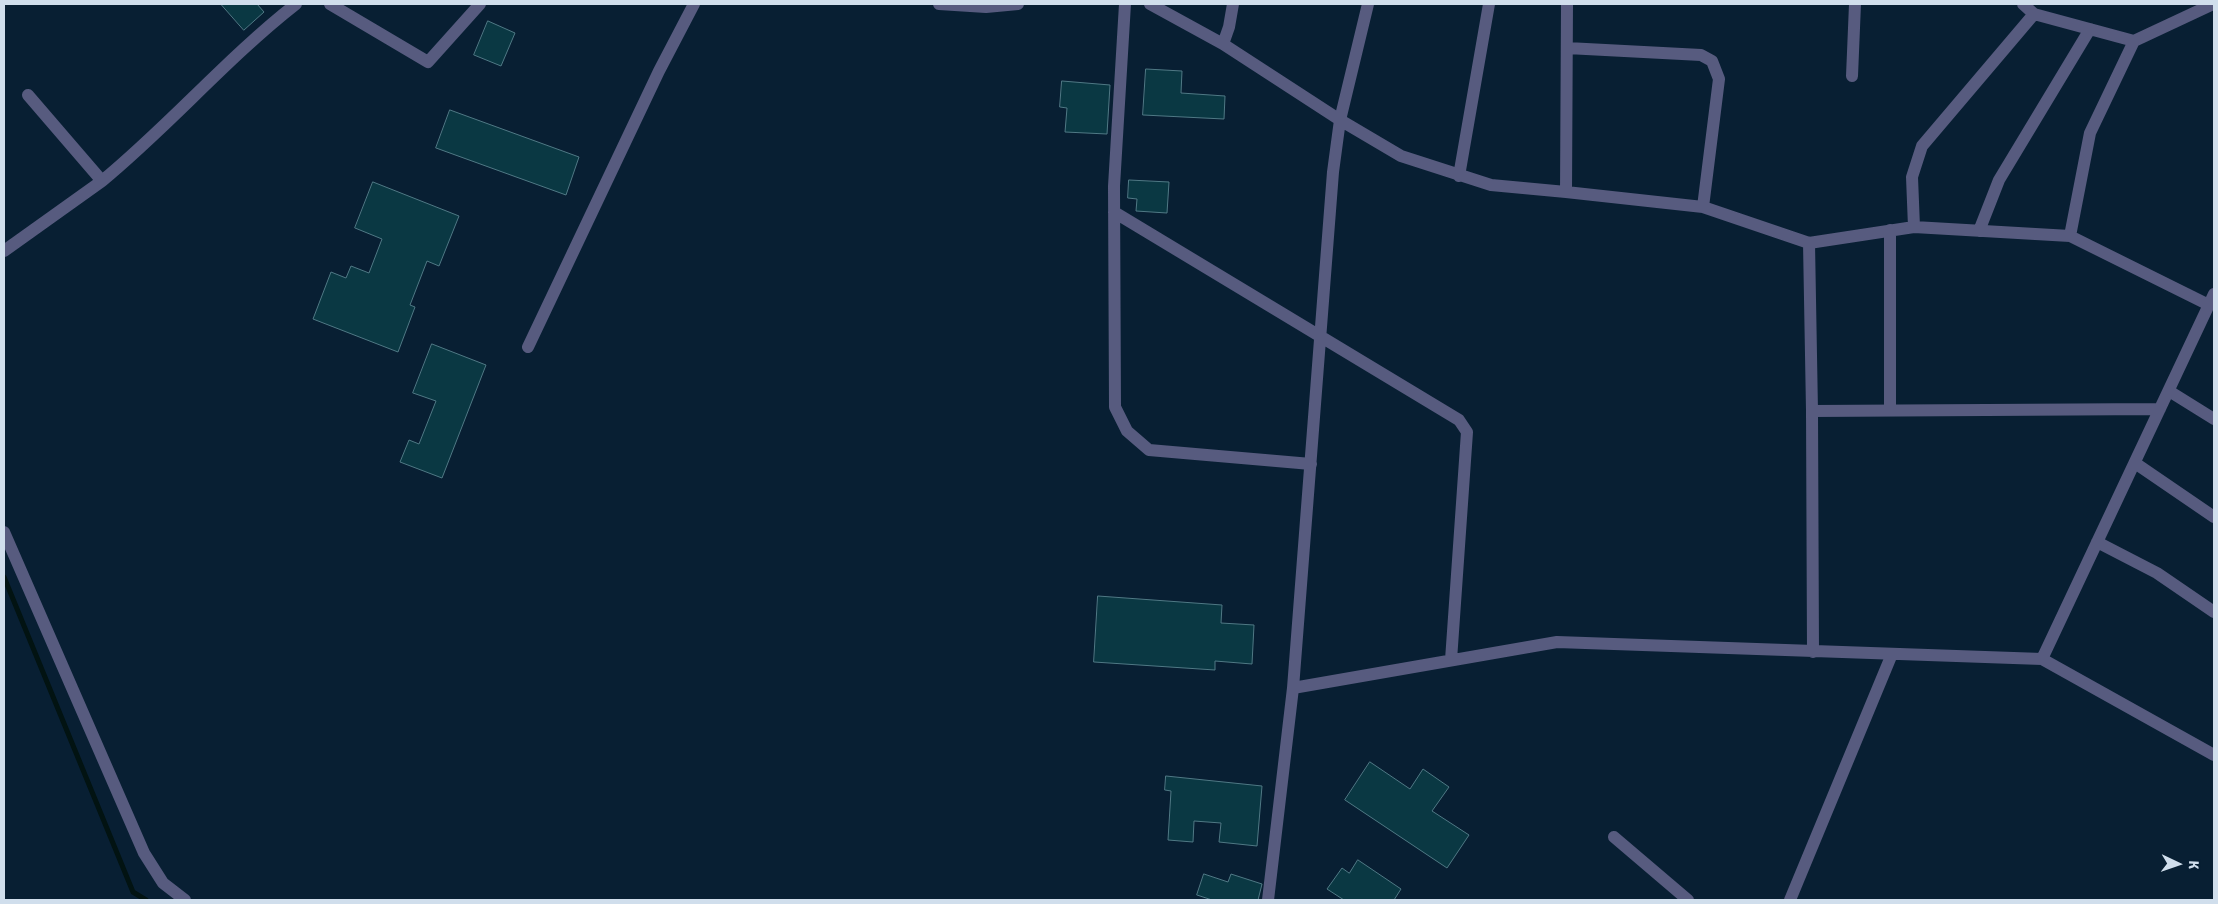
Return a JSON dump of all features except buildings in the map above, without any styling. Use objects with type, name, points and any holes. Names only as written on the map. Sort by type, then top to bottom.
[{"type":"street","points":[[4,252],[102,181],[144,146],[223,69],[296,4]]},
{"type":"street","points":[[330,4],[428,62],[480,4]]},
{"type":"street","points":[[528,347],[659,71],[694,4]]},
{"type":"street","points":[[939,4],[986,8],[1018,4]]},
{"type":"street","points":[[1125,4],[1114,212],[1115,407],[1127,430],[1150,450],[1311,464]]},
{"type":"street","points":[[1150,4],[1223,44],[1340,120],[1401,156],[1491,185],[1703,206],[1809,243],[1914,226],[2070,236],[2212,299],[2042,659]]},
{"type":"street","points":[[1223,44],[1229,27],[1233,4]]},
{"type":"street","points":[[1268,900],[1293,688],[1333,172],[1340,120],[1368,4]]},
{"type":"street","points":[[1459,176],[1489,4]]},
{"type":"street","points":[[1566,192],[1567,4]]},
{"type":"street","points":[[1852,76],[1855,4]]},
{"type":"street","points":[[2023,4],[2034,14],[2134,41]]},
{"type":"street","points":[[2184,4],[2194,12]]},
{"type":"street","points":[[2070,236],[2090,133],[2134,41],[2213,4]]},
{"type":"street","points":[[1914,226],[1912,178],[1922,146],[2034,14]]},
{"type":"street","points":[[1979,231],[1999,180],[2090,28]]},
{"type":"street","points":[[1567,48],[1700,55],[1712,61],[1719,79],[1703,206]]},
{"type":"street","points":[[28,95],[102,181]]},
{"type":"street","points":[[1114,212],[1459,420],[1467,432],[1451,660]]},
{"type":"street","points":[[1890,230],[1890,410]]},
{"type":"street","points":[[1809,243],[1813,652]]},
{"type":"street","points":[[2169,391],[2214,418]]},
{"type":"street","points":[[1812,411],[2160,408]]},
{"type":"street","points":[[2135,463],[2177,494],[2214,517]]},
{"type":"street","points":[[4,532],[144,853],[163,883],[185,900]]},
{"type":"street","points":[[2097,542],[2157,573],[2214,612]]},
{"type":"street","points":[[1293,688],[1557,642],[2042,659],[2214,755]]},
{"type":"street","points":[[1790,900],[1892,654]]},
{"type":"street","points":[[1614,837],[1688,900]]},
{"type":"waterway","points":[[4,577],[133,892],[146,900]]}]
